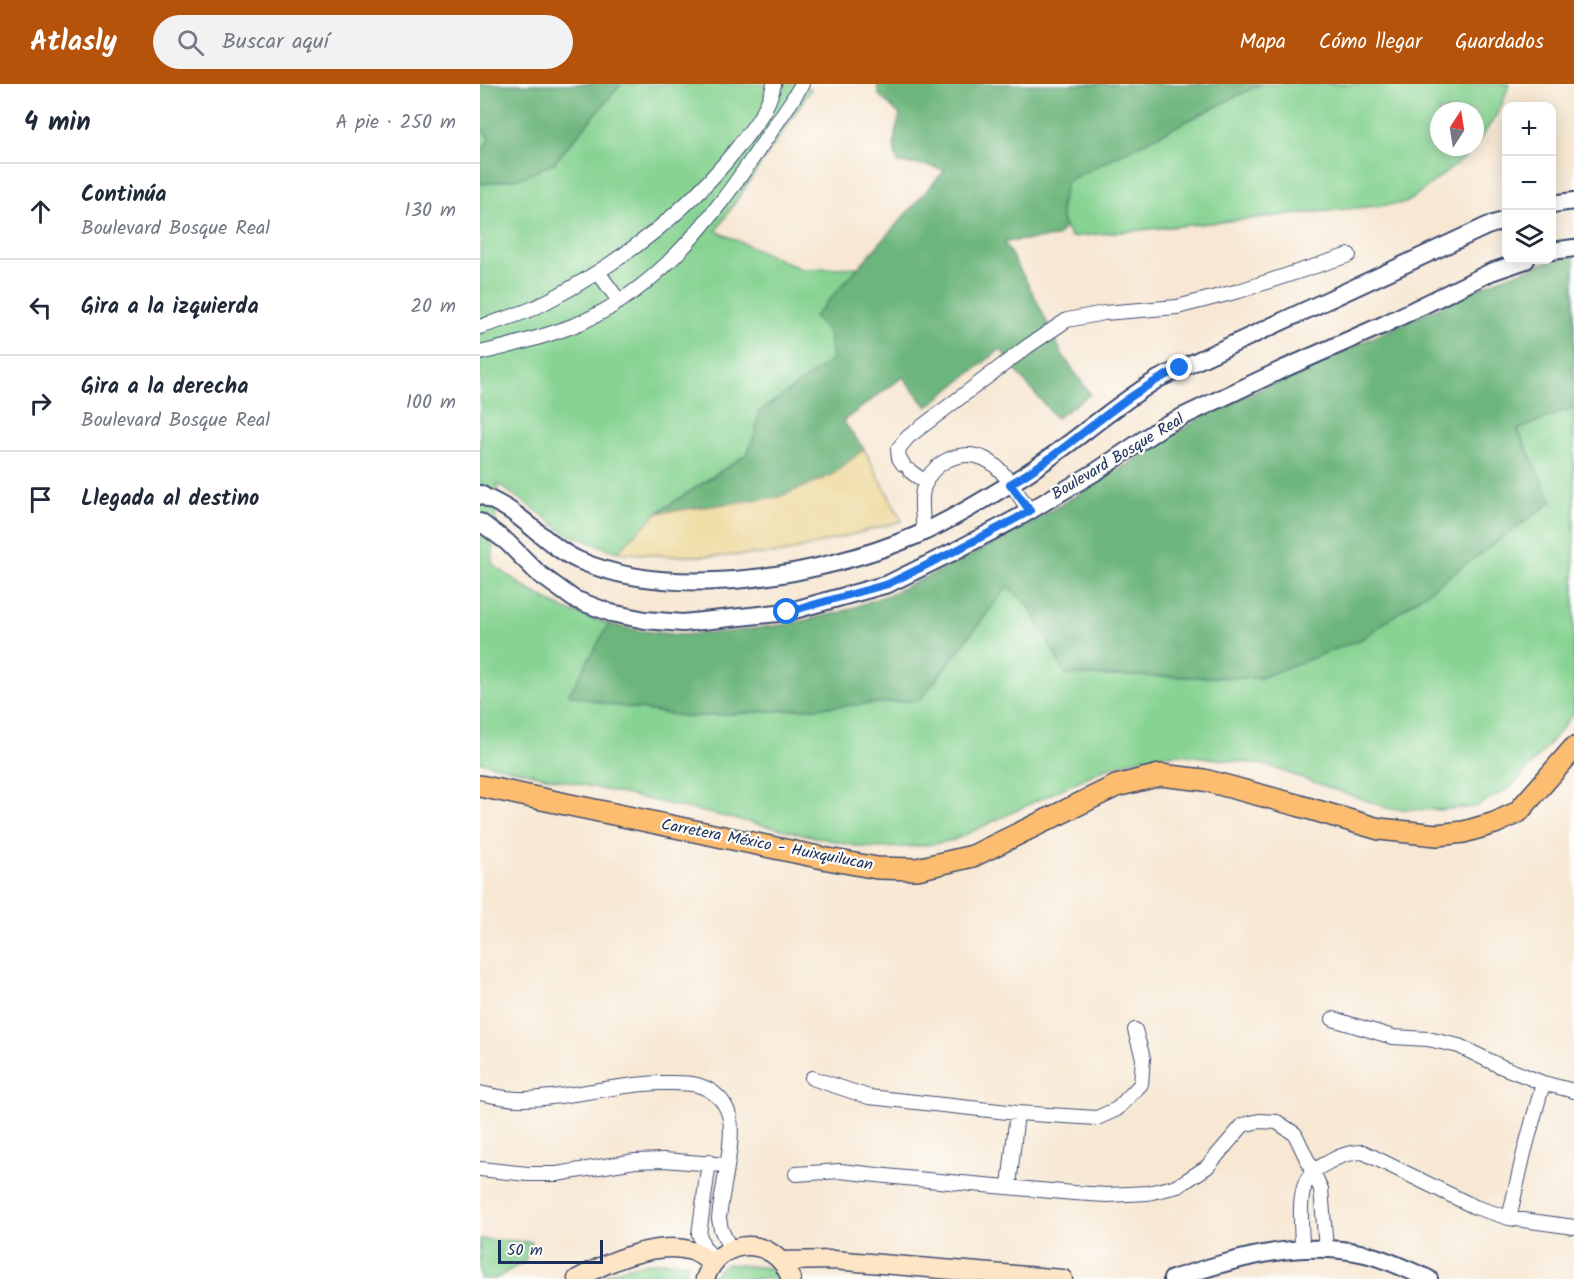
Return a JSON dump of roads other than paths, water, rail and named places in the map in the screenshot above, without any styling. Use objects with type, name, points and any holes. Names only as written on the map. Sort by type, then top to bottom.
[{"type":"main road","name":"Carretera México - Huixquilucan","points":[[480,786],[828,859],[877,868],[917,869],[973,855],[1116,786],[1160,775],[1204,780],[1379,830],[1437,835],[1464,832],[1495,823],[1518,812],[1574,748]]},
{"type":"main road","points":[[577,1279],[608,1262],[652,1251],[684,1249],[696,1252],[716,1263],[744,1246],[756,1246],[772,1252],[782,1261],[791,1279]]},
{"type":"main road","points":[[782,1261],[833,1260],[1063,1279]]},
{"type":"street","points":[[480,327],[538,306],[598,272],[676,214],[724,164],[758,122],[774,84]]},
{"type":"street","points":[[480,353],[582,322],[647,282],[704,225],[802,84]]},
{"type":"street","points":[[1556,203],[1574,201]]},
{"type":"street","name":"Boulevard Bosque Real","points":[[480,494],[514,513],[546,540],[577,560],[623,574],[665,580],[719,580],[782,574],[847,560],[924,531],[1010,484],[1070,445],[1158,378],[1468,235],[1502,222]]},
{"type":"street","points":[[1556,250],[1574,248]]},
{"type":"street","points":[[926,483],[899,458],[898,449],[908,437],[1028,346],[1067,321],[1104,313],[1176,308],[1239,291],[1349,255]]},
{"type":"street","name":"Boulevard Bosque Real","points":[[480,522],[507,542],[538,573],[574,599],[611,613],[645,620],[683,623],[787,612],[888,584],[1030,511],[1097,471],[1165,425],[1383,325],[1491,272],[1514,264]]},
{"type":"street","points":[[598,272],[619,301]]},
{"type":"street","points":[[924,531],[921,504],[926,483],[930,474],[941,463],[955,456],[970,455],[985,459],[997,467],[1030,511]]},
{"type":"street","points":[[1333,1019],[1393,1037],[1459,1046],[1509,1070],[1543,1083],[1574,1091]]},
{"type":"street","points":[[812,1078],[869,1097],[1017,1113],[1097,1118],[1117,1109],[1141,1084],[1143,1058],[1135,1030]]},
{"type":"street","points":[[480,1093],[523,1099],[624,1085],[679,1083],[698,1085],[712,1092],[723,1101],[730,1116],[730,1136],[719,1219],[721,1230],[716,1263]]},
{"type":"street","points":[[1509,1218],[1543,1083]]},
{"type":"street","points":[[1009,1186],[1017,1113]]},
{"type":"street","points":[[796,1174],[840,1171],[1107,1195],[1148,1193],[1178,1186],[1207,1167],[1243,1125],[1259,1121],[1277,1122],[1294,1134],[1321,1189],[1326,1248]]},
{"type":"street","points":[[1302,1248],[1303,1189],[1312,1172],[1349,1152],[1363,1152],[1449,1195],[1509,1218],[1574,1227]]},
{"type":"street","points":[[480,1169],[528,1174],[556,1174],[635,1161],[664,1160],[726,1164]]},
{"type":"street","points":[[709,1162],[699,1234],[704,1248],[716,1263]]},
{"type":"street","points":[[1172,1279],[1215,1265],[1302,1248],[1326,1248],[1366,1254],[1429,1279]]}]
